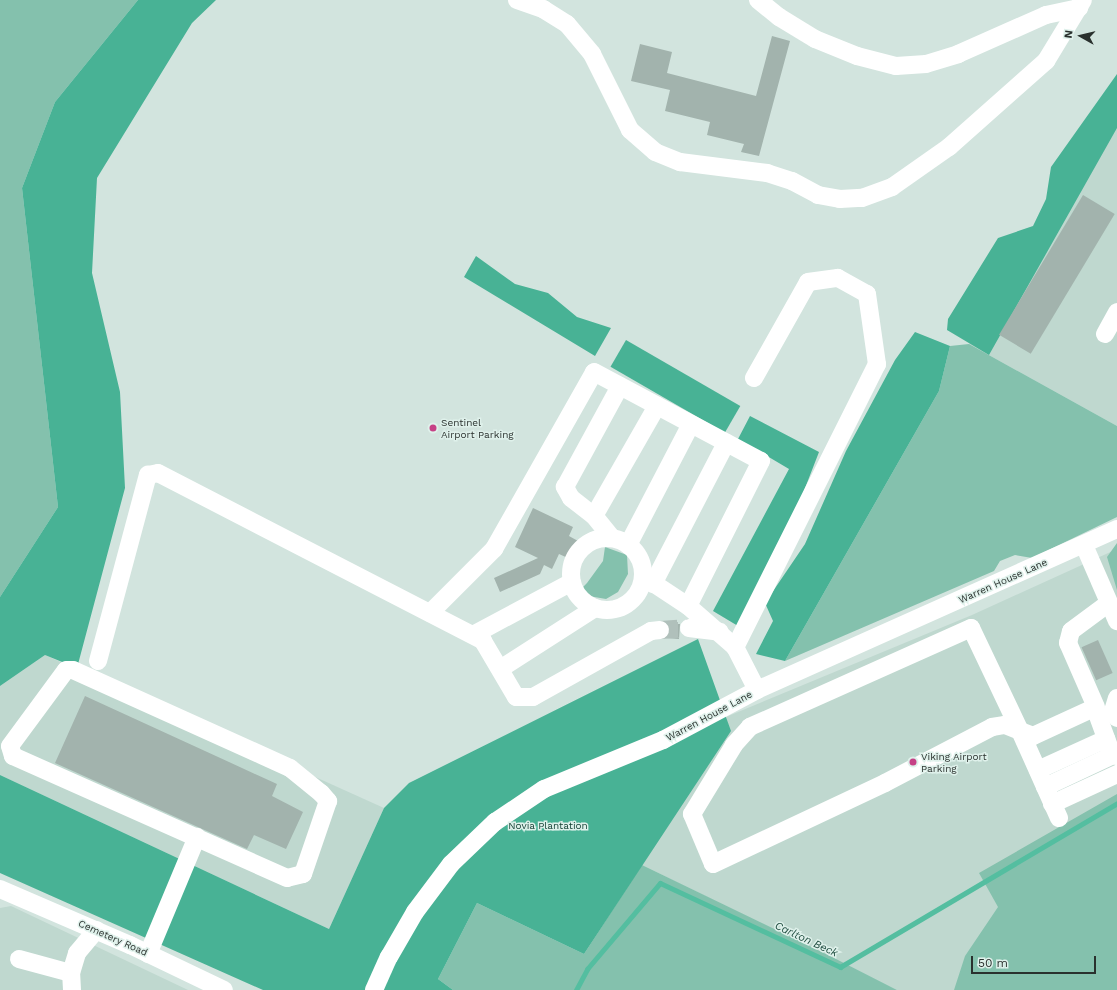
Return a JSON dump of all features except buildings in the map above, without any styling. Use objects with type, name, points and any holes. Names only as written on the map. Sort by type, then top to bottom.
[{"type":"street","points":[[517,0],[543,9],[567,24],[592,54],[630,130],[655,152],[680,162],[767,173],[792,181],[818,195],[840,199],[862,198],[892,186],[949,147],[1046,61],[1081,4]]},
{"type":"street","points":[[758,0],[779,17],[815,39],[857,56],[896,66],[926,64],[952,56],[1046,15],[1081,4]]},
{"type":"street","points":[[735,647],[877,364],[867,294],[838,278],[808,282],[754,378]]},
{"type":"street","points":[[1105,334],[1117,312]]},
{"type":"street","points":[[430,613],[494,549],[594,372],[761,461],[688,606]]},
{"type":"street","points":[[620,386],[565,487],[571,498],[594,516],[640,559],[648,580],[688,606],[720,632],[735,647],[757,690]]},
{"type":"street","points":[[594,516],[657,406]]},
{"type":"street","points":[[620,541],[691,424]]},
{"type":"street","points":[[620,541],[601,538],[580,549],[572,565],[572,582],[577,593],[595,608],[607,610],[629,602],[638,594],[648,580],[726,443]]},
{"type":"street","points":[[98,661],[148,475],[158,473],[478,638],[500,669],[516,697],[533,697],[651,631],[660,630]]},
{"type":"street","name":"Warren House Lane","points":[[374,990],[389,957],[415,912],[451,864],[494,822],[544,789],[663,740],[757,690],[1117,529]]},
{"type":"street","points":[[1084,545],[1117,621]]},
{"type":"street","points":[[478,638],[572,582]]},
{"type":"street","points":[[1109,604],[1071,631],[1068,643],[1113,754]]},
{"type":"street","points":[[500,669],[595,608]]},
{"type":"street","points":[[689,628],[720,632]]},
{"type":"street","points":[[1048,795],[1020,731],[971,628],[750,727],[734,745],[692,814],[714,864],[885,783],[992,727],[1005,725],[1020,731],[1033,736],[1095,708]]},
{"type":"street","points":[[66,670],[73,670],[290,768],[328,801],[303,874],[297,876],[287,878],[197,837],[13,756],[10,746],[66,670]]},
{"type":"street","points":[[1117,698],[1113,711],[1117,718]]},
{"type":"street","points":[[1048,795],[1113,754]]},
{"type":"street","points":[[1048,795],[1113,754]]},
{"type":"street","points":[[1048,795],[1117,774]]},
{"type":"street","points":[[1048,795],[1117,784]]},
{"type":"street","points":[[148,954],[197,837]]},
{"type":"street","name":"Cemetery Road","points":[[0,889],[96,930],[224,990]]},
{"type":"street","points":[[19,959],[71,981],[77,953],[96,930]]},
{"type":"shaded area","points":[[1117,103],[1117,426],[969,344]]},
{"type":"shaded area","name":"Viking Airport Parking","points":[[1117,549],[1117,990],[897,990],[642,865],[730,731],[726,717],[972,615]]},
{"type":"shaded area","points":[[45,655],[384,808],[329,929],[0,775],[0,686]]},
{"type":"shaded area","points":[[11,906],[188,990],[0,990],[0,908]]},
{"type":"green space","points":[[0,0],[138,0],[55,102],[22,188],[58,507],[0,597]]},
{"type":"green space","points":[[138,0],[216,0],[192,23],[97,178],[92,273],[120,392],[125,488],[77,668],[45,655],[0,686],[0,597],[58,507],[22,188],[55,102]]},
{"type":"green space","points":[[1117,74],[1117,128],[989,355],[947,330],[948,319],[998,238],[1033,226],[1046,199],[1051,167]]},
{"type":"green space","points":[[476,256],[515,284],[548,293],[577,317],[611,328],[595,356],[464,277]]},
{"type":"green space","points":[[915,332],[950,346],[939,391],[785,661],[756,654],[773,621],[765,603],[805,544],[846,451],[895,360]]},
{"type":"green space","points":[[626,340],[740,406],[725,433],[610,367]]},
{"type":"green space","points":[[969,344],[1117,426],[1117,517],[1032,558],[1015,555],[1000,561],[994,571],[785,661],[939,391],[950,346]]},
{"type":"green space","points":[[750,416],[819,452],[795,514],[738,626],[713,611],[789,469],[738,439]]},
{"type":"green space","points":[[1117,543],[1117,590],[1107,557]]},
{"type":"green space","points":[[605,547],[627,555],[628,574],[618,592],[606,599],[583,595],[580,590],[603,561]]},
{"type":"green space","name":"Novia Plantation","points":[[698,639],[731,731],[584,954],[477,903],[438,979],[453,990],[263,990],[0,873],[0,775],[329,929],[384,808],[409,783]]},
{"type":"green space","points":[[1117,794],[1117,990],[954,990],[965,956],[998,907],[979,873]]},
{"type":"green space","points":[[642,865],[897,990],[453,990],[438,979],[477,903],[584,954]]},
{"type":"waterway","name":"Carlton Beck","points":[[576,990],[587,969],[660,883],[840,967],[1117,803]]},
{"type":"tunnel","points":[[660,630],[689,628]]},
{"type":"place","name":"Sentinel Airport Parking","points":[[433,428]]},
{"type":"place","name":"Viking Airport Parking","points":[[913,762]]}]
